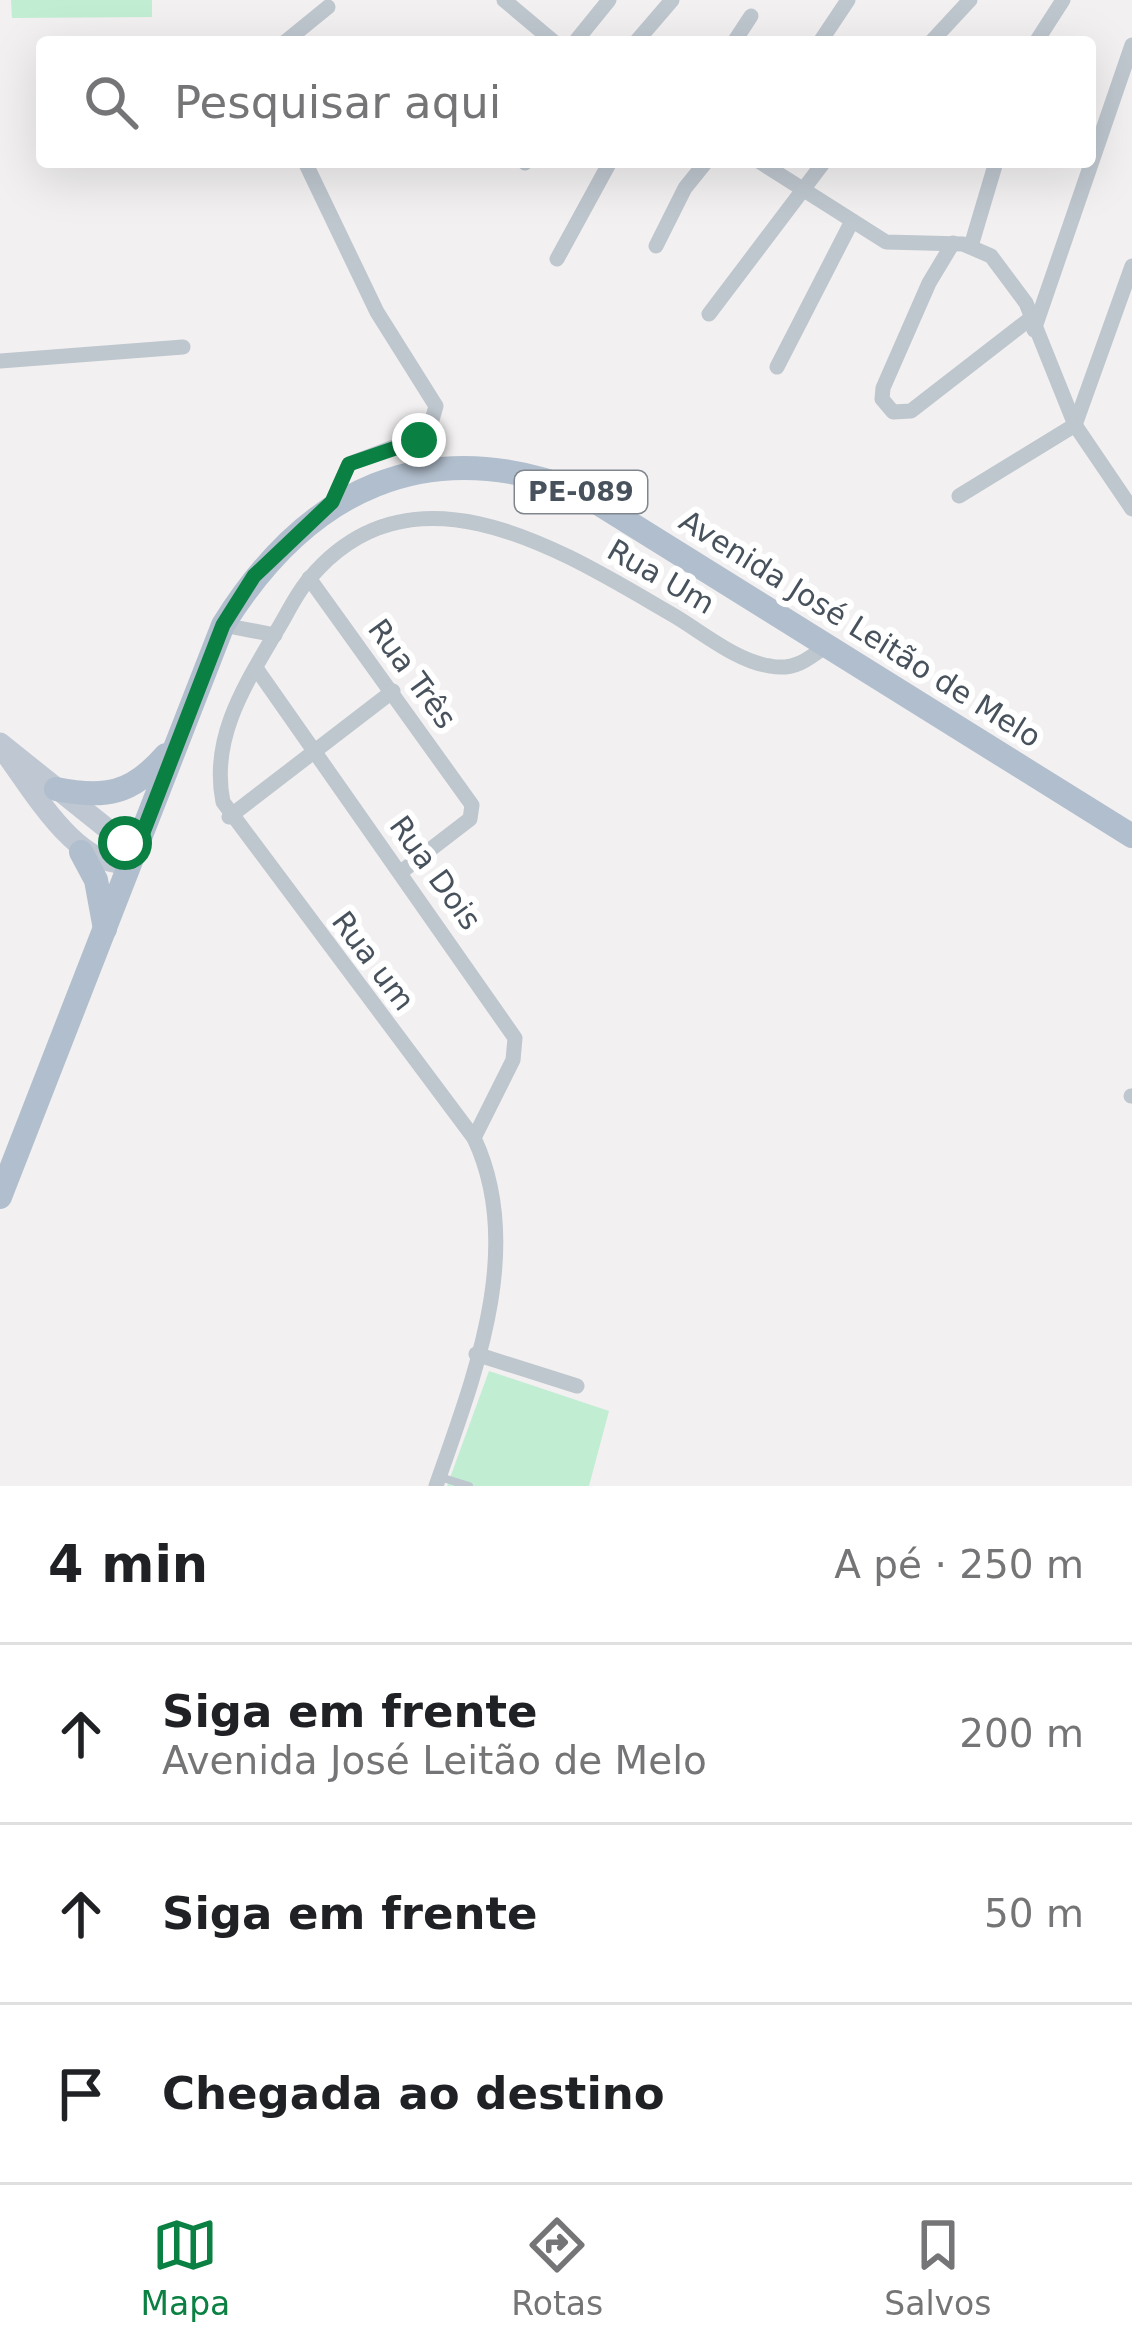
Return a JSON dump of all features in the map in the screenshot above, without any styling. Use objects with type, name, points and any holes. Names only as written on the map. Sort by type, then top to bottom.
[{"type":"main road","name":"Avenida José Leitão de Melo","points":[[0,1197],[106,934],[171,748],[223,625],[254,576],[332,502],[398,476],[448,468],[491,469],[551,480],[632,521],[1132,836]]},
{"type":"main road","points":[[56,789],[100,796],[123,791],[147,776],[171,748]]},
{"type":"main road","points":[[82,852],[96,880],[106,934]]},
{"type":"street","points":[[504,0],[547,36]]},
{"type":"street","points":[[580,36],[609,0]]},
{"type":"street","points":[[640,36],[672,0]]},
{"type":"street","points":[[824,36],[848,0]]},
{"type":"street","points":[[937,36],[970,0]]},
{"type":"street","points":[[1040,36],[1063,0]]},
{"type":"street","points":[[292,36],[328,7]]},
{"type":"street","points":[[738,36],[751,16]]},
{"type":"street","points":[[1096,146],[1132,45]]},
{"type":"street","points":[[308,168],[376,312],[436,406],[428,434],[349,464],[332,502]]},
{"type":"street","points":[[557,259],[607,168]]},
{"type":"street","points":[[656,247],[685,188],[701,168]]},
{"type":"street","points":[[770,168],[852,221],[898,244],[962,244],[1000,266],[1033,324],[1075,425],[1132,509]]},
{"type":"street","points":[[709,314],[819,168]]},
{"type":"street","points":[[994,168],[962,244],[929,283],[883,388],[882,399],[893,412],[911,411],[1033,324],[1088,168]]},
{"type":"street","points":[[777,367],[852,221]]},
{"type":"street","points":[[959,496],[1075,425],[1132,266]]},
{"type":"street","points":[[0,361],[183,347]]},
{"type":"street","name":"Rua Um","points":[[230,817],[221,792],[224,740],[256,668],[309,578],[346,548],[394,525],[482,522],[568,555],[758,663],[796,665],[827,645]]},
{"type":"street","name":"Rua Três","points":[[309,578],[470,802],[470,819],[401,872]]},
{"type":"street","points":[[223,625],[275,635]]},
{"type":"street","name":"Rua Dois","points":[[256,668],[512,1027],[513,1060],[474,1138]]},
{"type":"street","points":[[230,817],[393,692]]},
{"type":"street","points":[[0,744],[125,843],[132,861],[117,865],[82,852],[0,744]]},
{"type":"street","name":"Rua um","points":[[230,817],[474,1138],[493,1184],[500,1229],[494,1284],[437,1481]]},
{"type":"street","points":[[476,1354],[578,1386]]},
{"type":"lane","points":[[437,1481],[469,1486]]},
{"type":"green space","points":[[11,0],[152,0],[152,17],[12,18]]},
{"type":"green space","points":[[489,1371],[609,1411],[589,1486],[447,1486]]},
{"type":"route","points":[[125,843],[132,861],[202,672],[223,625],[254,576],[306,521],[332,502],[341,473],[349,464],[419,440]]}]
